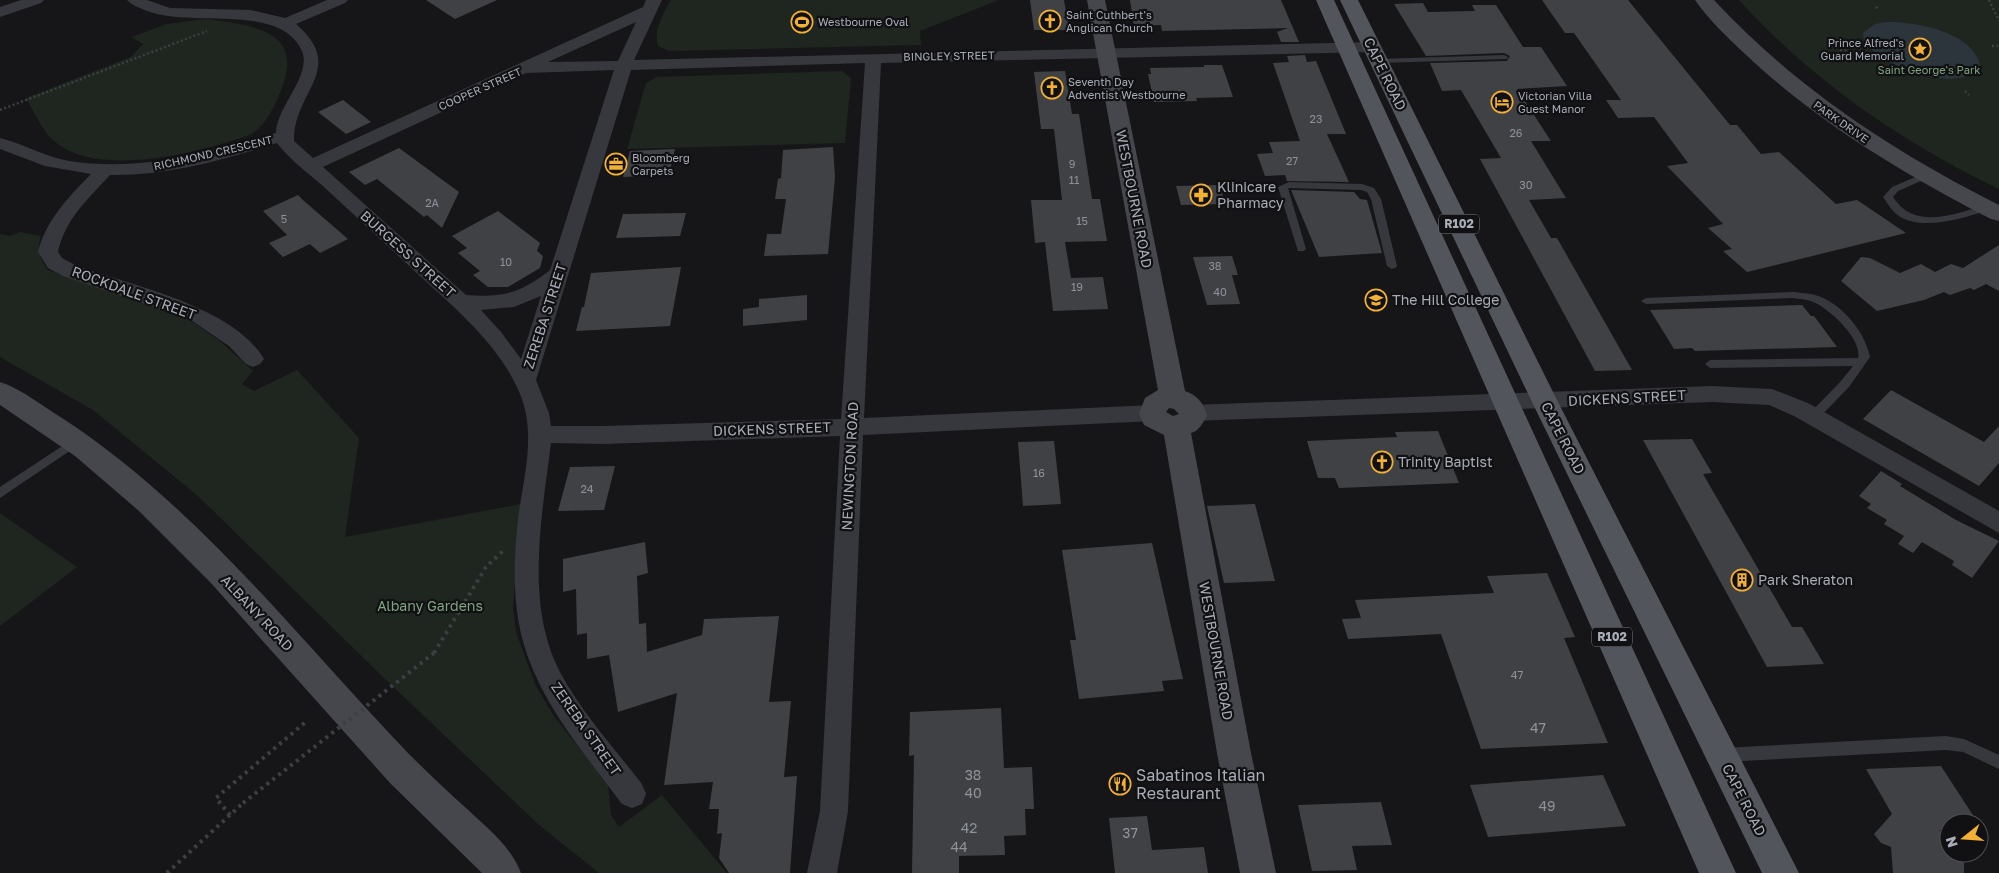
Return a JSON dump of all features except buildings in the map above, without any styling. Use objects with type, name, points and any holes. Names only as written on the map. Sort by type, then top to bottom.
[{"type":"main road","name":"CAPE ROAD","points":[[1325,0],[1718,873]]},
{"type":"main road","name":"CAPE ROAD","points":[[1349,0],[1545,402],[1781,873]]},
{"type":"street","points":[[0,12],[36,0]]},
{"type":"street","points":[[135,0],[155,9],[172,12],[243,13],[268,16],[307,0]]},
{"type":"street","points":[[285,23],[340,0]]},
{"type":"street","name":"WESTBOURNE ROAD","points":[[1096,0],[1258,873]]},
{"type":"street","name":"PARK DRIVE","points":[[1704,0],[1751,50],[1797,90],[1849,128],[1925,176],[1993,211]]},
{"type":"street","name":"ZEREBA STREET","points":[[632,794],[557,692],[543,665],[535,638],[530,603],[528,567],[530,525],[541,434],[538,412],[525,380],[624,65],[650,6]]},
{"type":"street","name":"COOPER STREET","points":[[312,166],[526,68],[650,6]]},
{"type":"street","name":"RICHMOND CRESCENT","points":[[0,143],[68,166],[104,171],[163,166],[284,136],[287,121],[307,81],[311,67],[309,52],[304,40],[285,23],[268,16]]},
{"type":"street","name":"BINGLEY STREET","points":[[526,68],[1347,47],[1376,54]]},
{"type":"street","name":"NEWINGTON ROAD","points":[[822,873],[834,811],[852,427],[873,58]]},
{"type":"street","name":"BURGESS STREET","points":[[284,136],[285,142],[461,302],[494,337],[525,380]]},
{"type":"street","name":"ROCKDALE STREET","points":[[104,171],[73,204],[50,236],[48,252],[56,263],[70,271],[198,315],[236,341],[252,359]]},
{"type":"street","points":[[461,302],[495,303],[522,298],[535,292],[559,273]]},
{"type":"street","name":"ALBANY ROAD","points":[[0,392],[76,441],[111,469],[179,532],[228,580],[392,760],[506,868]]},
{"type":"street","name":"DICKENS STREET","points":[[541,434],[603,435],[852,427],[1173,413],[1744,394],[1772,397],[1814,416],[1999,523]]},
{"type":"lane","points":[[1376,54],[1504,57]]},
{"type":"lane","points":[[1925,176],[1895,189],[1888,197],[1892,206],[1920,220],[1939,221],[1993,211]]},
{"type":"lane","points":[[1301,249],[1283,187],[1290,185],[1362,187],[1371,190],[1376,199],[1392,266]]},
{"type":"lane","points":[[1646,301],[1793,295],[1814,298],[1824,303],[1854,331],[1864,346],[1865,357],[1845,384],[1814,416]]},
{"type":"lane","points":[[1710,364],[1862,362]]},
{"type":"lane","points":[[0,492],[76,441]]},
{"type":"lane","points":[[1722,755],[1946,743],[1964,746],[1999,762]]},
{"type":"path","points":[[1989,0],[1999,21]]},
{"type":"path","points":[[1876,7],[1880,10]]},
{"type":"path","points":[[0,110],[233,21],[243,13]]},
{"type":"path","points":[[1992,46],[1999,46]]},
{"type":"path","points":[[1840,50],[1847,50]]},
{"type":"path","points":[[1964,91],[1969,95]]},
{"type":"path","points":[[167,873],[243,803],[434,652],[486,567],[530,525]]},
{"type":"path","points":[[230,815],[216,798],[308,720]]},
{"type":"green space","name":"Westbourne Oval","points":[[671,0],[999,0],[920,31],[921,45],[669,51],[658,46],[657,34],[662,16]]},
{"type":"green space","name":"Saint George's Park","points":[[1739,0],[1999,0],[1999,189],[1928,151],[1860,107],[1796,57]]},
{"type":"green space","points":[[205,19],[257,28],[281,43],[286,56],[286,72],[280,93],[266,120],[252,134],[208,148],[181,154],[127,160],[101,159],[78,154],[53,141],[40,124],[26,98],[131,57],[143,44],[132,37],[167,24]]},
{"type":"green space","points":[[842,71],[851,78],[845,143],[627,149],[646,83],[657,77]]},
{"type":"green space","name":"Albany Gardens","points":[[20,232],[41,236],[40,254],[48,270],[190,320],[220,341],[253,371],[242,384],[254,391],[297,370],[359,438],[345,537],[521,504],[513,607],[516,632],[535,684],[553,715],[608,784],[611,815],[619,827],[662,795],[727,873],[599,873],[539,825],[386,680],[198,496],[93,410],[0,357],[0,234],[10,236]]},
{"type":"green space","points":[[0,513],[77,567],[0,626]]},
{"type":"shaded area","points":[[1888,22],[1928,27],[1955,37],[1966,44],[1975,54],[1980,65],[1970,74],[1956,78],[1939,78],[1903,68],[1873,51],[1864,41],[1863,33],[1875,24]]},
{"type":"place","name":"Saint Cuthbert's Anglican Church","points":[[1050,21]]},
{"type":"place","name":"Westbourne Oval","points":[[802,22]]},
{"type":"place","name":"Prince Alfred's Guard Memorial","points":[[1920,49]]},
{"type":"place","name":"Seventh Day Adventist Westbourne","points":[[1052,88]]},
{"type":"place","name":"Victorian Villa Guest Manor","points":[[1502,102]]},
{"type":"place","name":"Bloomberg Carpets","points":[[616,164]]},
{"type":"place","name":"Klinicare Pharmacy","points":[[1201,195]]},
{"type":"place","name":"The Hill College","points":[[1376,300]]},
{"type":"place","name":"Trinity Baptist","points":[[1382,462]]},
{"type":"place","name":"Park Sheraton","points":[[1742,580]]},
{"type":"place","name":"Sabatinos Italian Restaurant","points":[[1120,784]]}]
